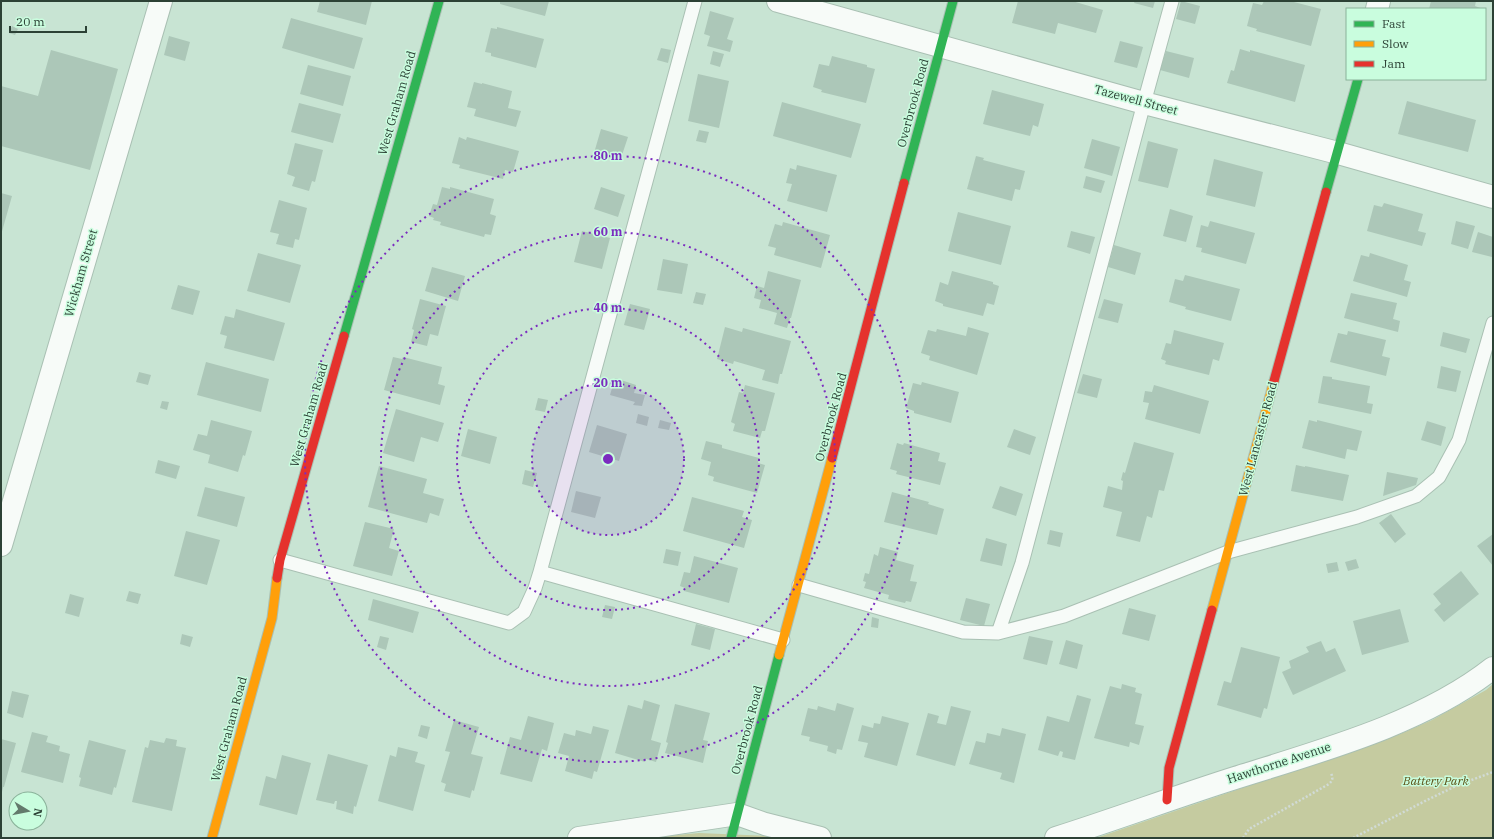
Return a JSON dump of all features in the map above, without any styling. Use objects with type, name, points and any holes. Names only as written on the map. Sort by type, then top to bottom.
[{"type":"street","name":"Wickham Street","points":[[1,545],[161,1]]},
{"type":"street","name":"West Graham Road","points":[[212,838],[272,618],[280,560],[439,1]]},
{"type":"street","name":"Tazewell Street","points":[[778,1],[1144,102],[1338,153],[1493,197]]},
{"type":"street","name":"Overbrook Road","points":[[731,838],[953,1]]},
{"type":"street","name":"West Lancaster Road","points":[[1167,800],[1169,768],[1254,452],[1358,80]]},
{"type":"street","name":"Hawthorne Avenue","points":[[1056,838],[1392,725],[1446,699],[1482,677],[1493,668]]},
{"type":"street","points":[[579,838],[737,814],[766,824],[820,838]]},
{"type":"lane","points":[[280,560],[509,623],[524,612],[536,588],[695,1]]},
{"type":"lane","points":[[998,633],[1022,563],[1172,1]]},
{"type":"lane","points":[[799,584],[963,632],[998,633],[1064,616],[1228,552],[1357,517],[1416,496],[1439,476],[1459,440],[1493,323]]},
{"type":"lane","points":[[540,572],[783,640]]},
{"type":"path","points":[[1243,838],[1249,829],[1332,782],[1333,778],[1331,772]]},
{"type":"path","points":[[1353,838],[1458,785],[1493,772]]},
{"type":"green space","name":"Battery Park","points":[[1493,684],[1493,838],[1096,838],[1400,734],[1432,720],[1486,690]]},
{"type":"green space","points":[[699,833],[771,836],[777,838],[645,838]]},
{"type":"building","points":[[320,1],[372,1],[366,25],[317,12]]},
{"type":"building","points":[[500,1],[549,1],[545,16],[500,4]]},
{"type":"building","points":[[1018,1],[1072,1],[1103,10],[1096,33],[1058,23],[1055,34],[1012,23]]},
{"type":"building","points":[[1135,1],[1155,1],[1153,8],[1134,3]]},
{"type":"building","points":[[1181,1],[1200,6],[1195,24],[1176,19]]},
{"type":"building","points":[[1264,1],[1290,1],[1321,9],[1311,46],[1256,31],[1257,29],[1247,26],[1253,3],[1262,5]]},
{"type":"building","points":[[1431,1],[1476,1],[1475,6],[1480,8],[1429,8]]},
{"type":"building","points":[[710,11],[734,18],[727,39],[733,41],[730,52],[707,46],[710,36],[704,34]]},
{"type":"building","points":[[291,18],[363,38],[354,69],[282,48]]},
{"type":"building","points":[[12,26],[18,29],[15,35],[9,33]]},
{"type":"building","points":[[497,27],[544,39],[536,68],[491,56],[491,53],[485,52],[491,28],[497,29]]},
{"type":"building","points":[[169,36],[190,42],[185,61],[164,55]]},
{"type":"building","points":[[1120,41],[1143,47],[1137,68],[1114,62]]},
{"type":"building","points":[[661,48],[671,50],[668,63],[657,60]]},
{"type":"building","points":[[1240,49],[1250,52],[1250,50],[1305,65],[1295,102],[1227,83],[1231,70],[1234,71]]},
{"type":"building","points":[[51,50],[118,69],[90,170],[1,146],[1,86],[38,96]]},
{"type":"building","points":[[713,51],[724,54],[720,67],[710,64]]},
{"type":"building","points":[[1166,51],[1194,58],[1189,78],[1160,70]]},
{"type":"building","points":[[832,56],[867,65],[867,67],[875,69],[866,103],[821,92],[822,90],[813,87],[819,64],[829,66]]},
{"type":"building","points":[[308,65],[351,76],[343,106],[300,94]]},
{"type":"building","points":[[698,74],[729,81],[719,128],[688,121]]},
{"type":"building","points":[[474,82],[512,91],[508,108],[521,111],[516,127],[474,116],[476,109],[467,107]]},
{"type":"building","points":[[992,90],[1044,104],[1038,127],[1033,125],[1030,136],[983,124]]},
{"type":"building","points":[[1407,101],[1476,120],[1468,152],[1398,134]]},
{"type":"building","points":[[782,102],[861,124],[851,158],[773,136]]},
{"type":"building","points":[[299,103],[341,114],[333,143],[291,132]]},
{"type":"building","points":[[601,129],[628,137],[620,161],[594,153]]},
{"type":"building","points":[[699,130],[709,132],[706,143],[696,141]]},
{"type":"building","points":[[459,137],[466,140],[467,137],[519,151],[513,172],[505,170],[503,179],[459,168],[460,165],[452,163]]},
{"type":"building","points":[[1092,139],[1120,147],[1112,176],[1084,168]]},
{"type":"building","points":[[1148,141],[1178,149],[1168,188],[1138,181]]},
{"type":"building","points":[[295,143],[323,150],[315,182],[312,181],[309,191],[292,186],[295,177],[287,174]]},
{"type":"building","points":[[976,156],[984,158],[983,160],[1025,171],[1020,190],[1015,189],[1012,201],[967,189]]},
{"type":"building","points":[[1214,159],[1263,172],[1255,207],[1206,195]]},
{"type":"building","points":[[797,165],[837,175],[827,212],[787,201],[792,184],[786,183],[790,168],[796,170]]},
{"type":"building","points":[[1086,176],[1105,181],[1101,193],[1083,188]]},
{"type":"building","points":[[442,187],[450,189],[450,187],[494,199],[490,214],[496,216],[491,235],[485,234],[484,237],[440,225],[441,222],[433,220],[434,218],[429,216],[433,204],[437,205]]},
{"type":"building","points":[[601,187],[625,195],[618,217],[594,209]]},
{"type":"building","points":[[1,193],[12,196],[1,235]]},
{"type":"building","points":[[279,200],[307,208],[299,240],[295,239],[293,248],[276,244],[279,234],[270,232]]},
{"type":"building","points":[[1384,203],[1423,214],[1418,231],[1426,233],[1422,246],[1367,231],[1374,205],[1382,207]]},
{"type":"building","points":[[1170,209],[1193,216],[1186,242],[1163,236]]},
{"type":"building","points":[[958,212],[1011,226],[1001,265],[948,251]]},
{"type":"building","points":[[1210,221],[1255,233],[1246,264],[1201,252],[1202,248],[1196,247],[1201,225],[1208,227]]},
{"type":"building","points":[[1456,221],[1475,226],[1468,249],[1451,244]]},
{"type":"building","points":[[783,222],[830,235],[821,268],[774,255],[776,248],[768,246],[775,224],[782,226]]},
{"type":"building","points":[[582,231],[610,238],[602,269],[574,262]]},
{"type":"building","points":[[1071,231],[1095,237],[1090,254],[1067,247]]},
{"type":"building","points":[[1478,232],[1493,237],[1492,257],[1472,252]]},
{"type":"building","points":[[1114,245],[1141,253],[1135,275],[1108,267]]},
{"type":"building","points":[[258,253],[301,265],[290,303],[247,291]]},
{"type":"building","points":[[1370,253],[1408,265],[1404,280],[1411,282],[1407,297],[1353,281],[1361,255],[1369,257]]},
{"type":"building","points":[[663,259],[688,264],[682,294],[657,290]]},
{"type":"building","points":[[432,267],[465,276],[458,301],[425,291]]},
{"type":"building","points":[[768,271],[801,280],[787,328],[774,324],[777,313],[759,308],[761,300],[754,298],[757,286],[764,288]]},
{"type":"building","points":[[952,271],[993,282],[993,284],[999,286],[994,305],[987,303],[983,316],[943,306],[943,304],[935,301],[940,282],[948,285]]},
{"type":"building","points":[[1185,275],[1240,289],[1231,321],[1185,309],[1186,307],[1169,302],[1175,279],[1183,281]]},
{"type":"building","points":[[178,285],[200,291],[193,315],[171,309]]},
{"type":"building","points":[[696,292],[706,294],[703,305],[693,303]]},
{"type":"building","points":[[1351,293],[1397,303],[1393,319],[1400,321],[1398,332],[1344,318]]},
{"type":"building","points":[[420,299],[446,306],[438,336],[430,334],[427,346],[411,342],[414,330],[412,329]]},
{"type":"building","points":[[1104,299],[1123,304],[1118,323],[1098,318]]},
{"type":"building","points":[[630,304],[650,309],[644,330],[624,325]]},
{"type":"building","points":[[236,309],[285,323],[274,361],[224,348],[227,336],[220,334],[225,316],[234,318]]},
{"type":"building","points":[[725,327],[742,332],[743,328],[791,341],[778,384],[762,380],[765,370],[734,361],[733,364],[717,359]]},
{"type":"building","points":[[968,327],[989,333],[977,375],[929,360],[930,356],[921,353],[928,330],[936,332],[937,329],[966,336]]},
{"type":"building","points":[[1174,330],[1224,343],[1219,361],[1213,359],[1209,375],[1165,364],[1166,361],[1161,359],[1166,343],[1171,344]]},
{"type":"building","points":[[1348,331],[1386,340],[1382,356],[1390,358],[1386,376],[1330,362],[1338,333],[1347,335]]},
{"type":"building","points":[[1443,332],[1470,339],[1466,353],[1440,346]]},
{"type":"building","points":[[393,357],[402,359],[403,357],[442,367],[438,384],[445,386],[440,405],[384,390]]},
{"type":"building","points":[[206,362],[269,379],[261,412],[197,395]]},
{"type":"building","points":[[1441,366],[1461,371],[1456,392],[1437,388]]},
{"type":"building","points":[[139,372],[151,375],[148,385],[136,382]]},
{"type":"building","points":[[1083,374],[1102,379],[1097,398],[1077,393]]},
{"type":"building","points":[[1323,376],[1370,386],[1367,403],[1373,404],[1371,414],[1318,403]]},
{"type":"building","points":[[615,378],[636,385],[634,393],[645,395],[642,406],[633,405],[635,402],[610,395]]},
{"type":"building","points":[[922,382],[959,392],[951,423],[914,413],[914,411],[906,408],[913,383],[921,385]]},
{"type":"building","points":[[745,385],[775,393],[765,431],[762,431],[760,438],[733,431],[735,424],[731,422],[739,392],[743,393]]},
{"type":"building","points":[[1154,385],[1209,401],[1200,434],[1145,419],[1149,403],[1143,402],[1145,391],[1152,392]]},
{"type":"building","points":[[538,398],[548,400],[545,412],[535,410]]},
{"type":"building","points":[[162,401],[169,402],[167,410],[160,408]]},
{"type":"building","points":[[396,409],[444,423],[438,442],[421,437],[414,462],[383,453]]},
{"type":"building","points":[[638,414],[649,417],[647,426],[636,423]]},
{"type":"building","points":[[211,420],[252,431],[245,456],[243,455],[238,472],[208,463],[210,455],[193,450],[198,434],[207,436]]},
{"type":"building","points":[[660,420],[671,423],[669,430],[658,428]]},
{"type":"building","points":[[1309,420],[1317,422],[1317,420],[1362,431],[1357,451],[1347,449],[1345,459],[1302,448]]},
{"type":"building","points":[[1427,421],[1446,427],[1441,446],[1421,440]]},
{"type":"building","points":[[597,425],[627,434],[619,461],[589,452]]},
{"type":"building","points":[[468,429],[497,437],[490,464],[461,456]]},
{"type":"building","points":[[1014,429],[1036,437],[1030,455],[1007,447]]},
{"type":"building","points":[[706,441],[722,445],[722,448],[759,458],[758,463],[765,465],[757,493],[713,481],[714,477],[708,475],[711,462],[701,459]]},
{"type":"building","points":[[1134,442],[1174,453],[1164,491],[1159,490],[1152,518],[1147,516],[1140,542],[1116,536],[1122,512],[1103,507],[1108,486],[1122,490],[1123,481],[1121,480],[1123,472],[1125,473]]},
{"type":"building","points":[[897,443],[903,445],[904,443],[940,453],[938,461],[946,463],[940,485],[896,474],[897,471],[890,469]]},
{"type":"building","points":[[158,460],[180,466],[176,479],[155,473]]},
{"type":"building","points":[[1296,465],[1349,475],[1343,501],[1291,491]]},
{"type":"building","points":[[379,466],[427,479],[423,493],[444,499],[439,516],[430,513],[427,523],[368,507]]},
{"type":"building","points":[[525,470],[537,473],[533,487],[522,484]]},
{"type":"building","points":[[1387,472],[1418,478],[1416,485],[1383,496]]},
{"type":"building","points":[[1000,486],[1023,494],[1016,516],[992,508]]},
{"type":"building","points":[[205,487],[245,497],[237,527],[197,516]]},
{"type":"building","points":[[576,491],[601,497],[595,518],[571,512]]},
{"type":"building","points":[[892,492],[929,502],[928,504],[944,509],[937,535],[884,522]]},
{"type":"building","points":[[692,497],[744,511],[742,517],[752,520],[744,548],[683,531]]},
{"type":"building","points":[[1391,514],[1406,534],[1395,543],[1379,523]]},
{"type":"building","points":[[365,522],[394,529],[389,548],[399,551],[392,576],[353,566]]},
{"type":"building","points":[[1050,530],[1063,533],[1060,547],[1047,544]]},
{"type":"building","points":[[186,531],[220,540],[207,585],[174,576]]},
{"type":"building","points":[[1493,534],[1493,566],[1477,546]]},
{"type":"building","points":[[986,538],[1007,544],[1002,566],[980,561]]},
{"type":"building","points":[[880,547],[898,552],[896,560],[914,565],[910,581],[917,582],[911,602],[906,601],[905,603],[888,599],[889,595],[864,588],[866,582],[863,581],[865,573],[869,574],[874,554],[878,556]]},
{"type":"building","points":[[666,549],[681,552],[678,566],[663,563]]},
{"type":"building","points":[[694,556],[738,568],[729,603],[684,591],[685,588],[680,586],[684,572],[690,573]]},
{"type":"building","points":[[1356,559],[1359,568],[1348,571],[1345,562]]},
{"type":"building","points":[[1337,562],[1339,571],[1328,573],[1326,564]]},
{"type":"building","points":[[1461,571],[1479,594],[1444,622],[1434,610],[1441,604],[1433,594]]},
{"type":"building","points":[[129,591],[141,594],[138,604],[126,601]]},
{"type":"building","points":[[70,594],[84,598],[79,617],[65,613]]},
{"type":"building","points":[[966,598],[990,604],[984,626],[960,620]]},
{"type":"building","points":[[373,599],[419,612],[413,633],[368,620]]},
{"type":"building","points":[[605,605],[615,607],[612,619],[602,617]]},
{"type":"building","points":[[1129,608],[1156,615],[1149,641],[1122,634]]},
{"type":"building","points":[[1400,609],[1409,642],[1362,655],[1353,621]]},
{"type":"building","points":[[872,617],[879,619],[878,628],[871,627]]},
{"type":"building","points":[[696,624],[715,629],[710,650],[691,645]]},
{"type":"building","points":[[182,634],[193,637],[190,647],[180,644]]},
{"type":"building","points":[[380,636],[389,638],[386,650],[377,647]]},
{"type":"building","points":[[1029,636],[1053,641],[1047,665],[1023,659]]},
{"type":"building","points":[[1066,640],[1083,645],[1077,669],[1059,664]]},
{"type":"building","points":[[1321,641],[1326,652],[1335,648],[1346,671],[1293,695],[1282,672],[1291,668],[1289,661],[1309,652],[1306,647]]},
{"type":"building","points":[[1241,647],[1280,657],[1267,709],[1264,708],[1261,718],[1217,705],[1224,681],[1231,683]]},
{"type":"building","points":[[1122,684],[1136,688],[1135,692],[1142,694],[1135,724],[1144,726],[1139,745],[1130,742],[1129,747],[1094,738],[1110,686],[1121,689]]},
{"type":"building","points":[[12,691],[29,695],[23,718],[7,713]]},
{"type":"building","points":[[1077,695],[1091,699],[1075,760],[1062,757],[1063,752],[1060,751],[1058,756],[1038,750],[1047,716],[1069,722]]},
{"type":"building","points":[[644,700],[660,705],[651,740],[661,743],[656,762],[646,759],[645,762],[615,753],[628,705],[642,709]]},
{"type":"building","points":[[837,703],[854,708],[842,750],[837,749],[836,754],[827,751],[828,746],[809,741],[810,737],[801,735],[808,708],[817,710],[818,706],[835,711]]},
{"type":"building","points":[[675,704],[710,713],[703,740],[708,741],[703,763],[665,753],[668,743],[666,742]]},
{"type":"building","points":[[951,706],[971,711],[955,766],[916,755],[928,713],[939,716],[937,723],[946,725]]},
{"type":"building","points":[[528,716],[554,723],[547,751],[542,749],[532,782],[500,774],[510,737],[521,740]]},
{"type":"building","points":[[882,716],[909,723],[897,766],[864,757],[868,743],[858,741],[862,725],[873,728],[874,723],[880,724]]},
{"type":"building","points":[[454,720],[479,727],[471,754],[483,757],[474,791],[472,790],[470,798],[444,791],[446,784],[441,782],[450,752],[445,751]]},
{"type":"building","points":[[421,725],[430,727],[427,739],[418,736]]},
{"type":"building","points":[[593,726],[609,730],[597,772],[594,771],[592,779],[565,771],[569,756],[558,753],[564,733],[575,736],[576,730],[591,734]]},
{"type":"building","points":[[1002,728],[1026,734],[1014,783],[1000,779],[1002,773],[969,764],[976,741],[985,743],[987,733],[1000,736]]},
{"type":"building","points":[[32,732],[48,736],[46,742],[60,746],[59,751],[70,754],[63,783],[21,772]]},
{"type":"building","points":[[166,738],[177,740],[176,746],[186,748],[172,811],[132,802],[145,747],[148,748],[150,740],[164,743]]},
{"type":"building","points":[[1,739],[16,743],[2,792]]},
{"type":"building","points":[[89,740],[126,750],[116,788],[114,787],[112,795],[79,786],[81,778],[79,777]]},
{"type":"building","points":[[398,747],[418,752],[415,762],[425,765],[413,811],[378,801],[390,755],[396,757]]},
{"type":"building","points":[[328,754],[368,765],[356,807],[354,806],[353,814],[336,809],[337,801],[335,801],[334,804],[316,800]]},
{"type":"building","points":[[282,755],[311,763],[297,815],[259,805],[266,776],[276,779]]},
{"type":"traffic: fast","points":[[344,336],[439,1]]},
{"type":"traffic: fast","points":[[904,183],[953,1]]},
{"type":"traffic: fast","points":[[1326,192],[1358,80]]},
{"type":"traffic: fast","points":[[731,838],[779,655]]},
{"type":"traffic: slow","points":[[1212,610],[1274,381]]},
{"type":"traffic: slow","points":[[779,655],[832,458]]},
{"type":"traffic: slow","points":[[212,838],[272,618],[277,578]]},
{"type":"traffic: jam","points":[[832,458],[904,183]]},
{"type":"traffic: jam","points":[[1274,381],[1326,192]]},
{"type":"traffic: jam","points":[[277,578],[280,560],[344,336]]},
{"type":"traffic: jam","points":[[1167,800],[1169,768],[1212,610]]}]
